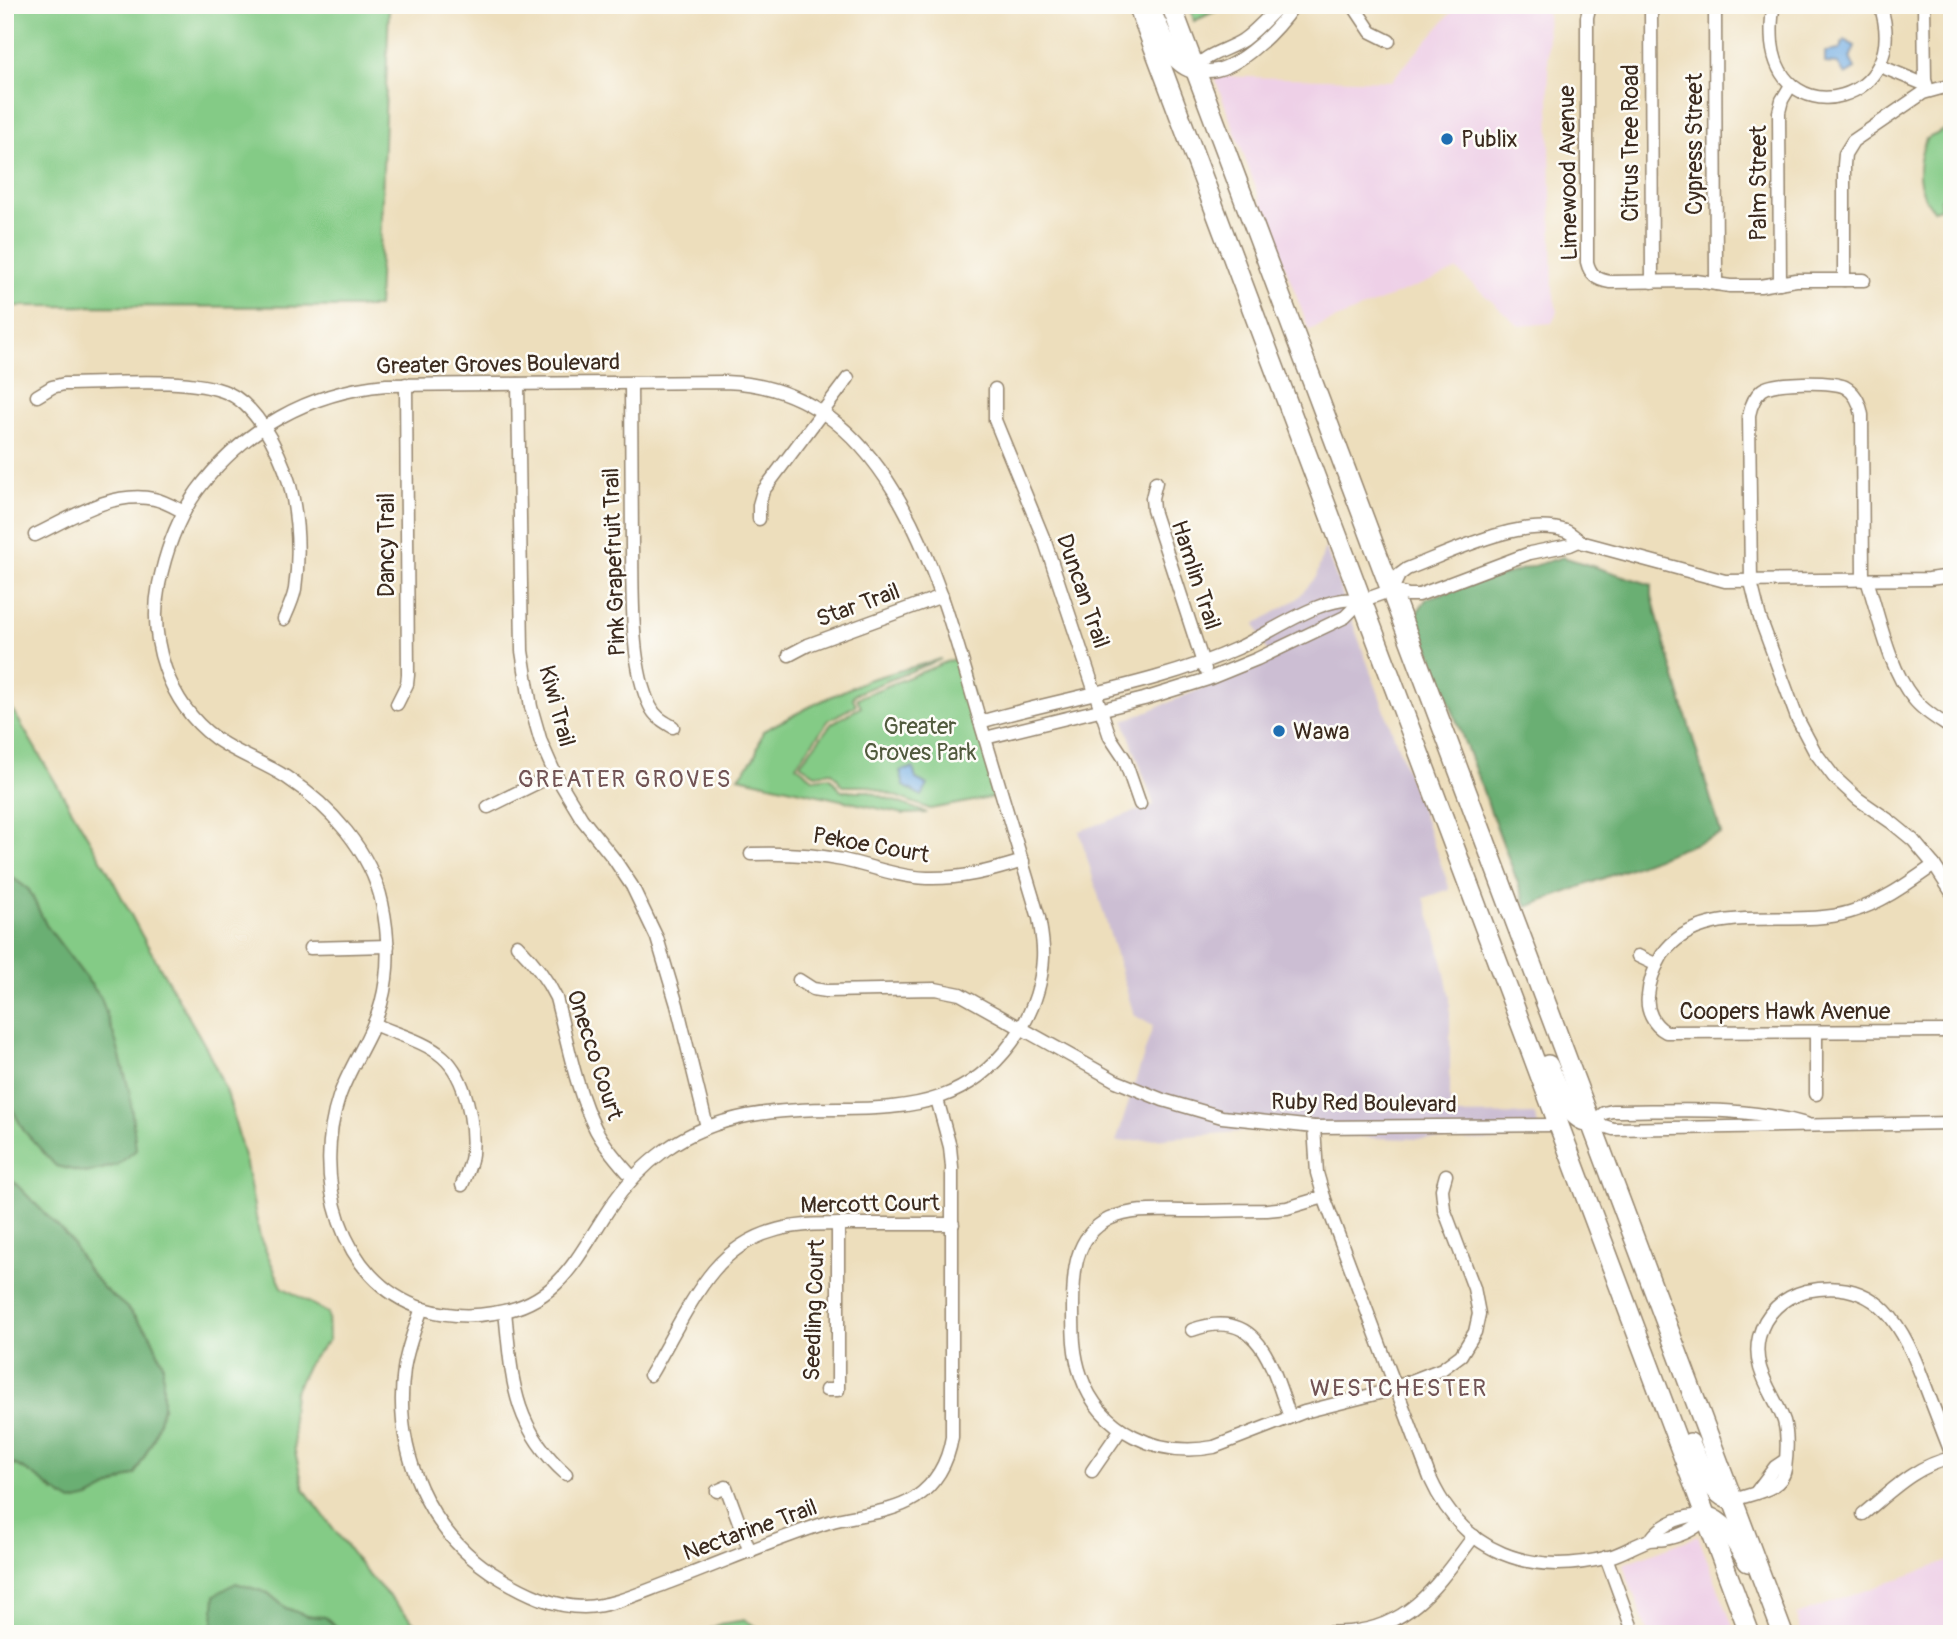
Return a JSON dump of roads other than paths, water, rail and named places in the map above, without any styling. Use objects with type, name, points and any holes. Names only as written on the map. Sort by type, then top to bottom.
[{"type":"highway","points":[[1138,5],[1750,1634]]},
{"type":"highway","points":[[1149,5],[1177,60],[1185,67],[1196,69]]},
{"type":"highway","points":[[1171,5],[1783,1634]]},
{"type":"highway","points":[[1477,907],[1493,921],[1545,1059],[1571,1110],[1580,1121],[1592,1122]]},
{"type":"highway","points":[[1617,1281],[1628,1289],[1636,1302],[1688,1439],[1714,1489],[1721,1497],[1734,1500]]},
{"type":"highway","points":[[1706,1516],[1716,1519],[1726,1528],[1769,1596]]},
{"type":"street","points":[[1280,5],[1234,46],[1202,61],[1196,69],[1208,72],[1220,69],[1253,50],[1276,30],[1294,5]]},
{"type":"street","points":[[1353,5],[1371,32],[1389,41]]},
{"type":"street","name":"Limewood Avenue","points":[[1591,5],[1587,17],[1588,266],[1592,274],[1604,281],[1760,286],[1796,280],[1864,280]]},
{"type":"street","name":"Citrus Tree Road","points":[[1651,5],[1652,282]]},
{"type":"street","name":"Cypress Street","points":[[1715,5],[1716,284]]},
{"type":"street","points":[[1774,5],[1771,22],[1773,51],[1779,69],[1791,85],[1807,94],[1839,97],[1868,83],[1880,66],[1885,38],[1880,5]]},
{"type":"street","points":[[1924,5],[1927,87]]},
{"type":"street","points":[[1265,21],[1276,30]]},
{"type":"street","points":[[1880,66],[1927,87],[1952,85]]},
{"type":"street","name":"Palm Street","points":[[1780,283],[1779,112],[1782,100],[1791,85]]},
{"type":"street","points":[[1844,280],[1844,165],[1847,149],[1853,141],[1927,87]]},
{"type":"street","points":[[759,519],[763,491],[848,378]]},
{"type":"street","name":"Pink Grapefruit Trail","points":[[631,383],[632,565],[637,653],[642,685],[650,707],[660,720],[673,727]]},
{"type":"street","points":[[37,396],[52,387],[64,384],[194,384],[210,387],[238,399],[263,426],[284,468],[293,501],[295,587],[284,619]]},
{"type":"street","name":"Greater Groves Boulevard","points":[[406,384],[745,384],[782,393],[821,412],[844,428],[873,460],[908,520],[953,624],[1039,918],[1043,957],[1041,978],[1021,1028],[987,1069],[962,1086],[937,1098],[894,1107],[768,1111],[707,1127],[670,1146],[633,1178],[608,1210],[571,1270],[544,1295],[505,1311],[467,1315],[422,1308],[377,1282],[354,1254],[339,1223],[331,1188],[329,1149],[332,1123],[347,1078],[373,1024],[382,998],[387,965],[388,946],[376,880],[344,828],[316,800],[287,778],[238,753],[214,737],[191,715],[172,686],[159,648],[155,616],[156,598],[169,545],[184,512],[213,471],[247,439],[263,426],[300,406],[332,394],[406,384]]},
{"type":"street","name":"Dancy Trail","points":[[397,704],[407,684],[408,675],[406,384]]},
{"type":"street","name":"Kiwi Trail","points":[[518,384],[522,651],[531,707],[541,742],[555,774],[582,818],[632,886],[653,929],[677,1005],[707,1127]]},
{"type":"street","points":[[1952,729],[1923,709],[1907,689],[1865,580],[1862,415],[1858,400],[1847,389],[1833,384],[1780,384],[1762,391],[1752,404],[1749,415],[1751,582],[1760,618],[1793,705],[1815,752],[1842,785],[1898,827],[1934,865],[1952,892]]},
{"type":"street","name":"Duncan Trail","points":[[995,389],[995,420],[1045,542],[1110,737],[1124,758],[1140,804]]},
{"type":"street","name":"Hamlin Trail","points":[[1156,482],[1152,498],[1153,510],[1208,679]]},
{"type":"street","points":[[35,535],[95,506],[123,499],[152,498],[184,512]]},
{"type":"street","points":[[1392,590],[1399,575],[1407,569],[1506,532],[1527,529],[1563,530],[1579,541],[1710,578],[1751,582],[1929,579],[1952,576]]},
{"type":"street","points":[[980,722],[1203,663],[1339,600],[1361,601],[1392,590],[1419,595],[1530,553],[1579,541]]},
{"type":"street","name":"Star Trail","points":[[789,655],[808,645],[942,596]]},
{"type":"street","points":[[985,738],[1208,679],[1345,617],[1361,601]]},
{"type":"street","points":[[488,807],[555,774]]},
{"type":"street","name":"Pekoe Court","points":[[751,854],[822,856],[892,873],[929,878],[974,875],[1023,861]]},
{"type":"street","name":"Coopers Hawk Avenue","points":[[1934,865],[1884,898],[1843,914],[1815,919],[1731,920],[1706,924],[1676,941],[1665,952],[1649,986],[1648,1004],[1655,1023],[1666,1032],[1952,1031]]},
{"type":"street","name":"Onecco Court","points":[[517,945],[550,984],[595,1128],[617,1161],[633,1178]]},
{"type":"street","points":[[310,948],[388,946]]},
{"type":"street","points":[[1638,956],[1657,965]]},
{"type":"street","name":"Ruby Red Boulevard","points":[[799,980],[813,989],[826,992],[935,989],[951,992],[968,998],[1116,1081],[1163,1100],[1222,1117],[1314,1127],[1559,1125]]},
{"type":"street","points":[[373,1024],[433,1050],[443,1057],[457,1074],[467,1105],[472,1145],[469,1167],[462,1185]]},
{"type":"street","points":[[1816,1032],[1816,1094]]},
{"type":"street","name":"Nectarine Trail","points":[[422,1308],[408,1348],[402,1385],[408,1453],[414,1473],[429,1505],[448,1534],[475,1561],[514,1587],[537,1597],[555,1604],[584,1607],[624,1599],[828,1523],[908,1502],[925,1490],[941,1471],[953,1437],[953,1224],[950,1147],[937,1098]]},
{"type":"street","points":[[1805,1124],[1752,1112],[1672,1111],[1612,1111],[1604,1113],[1592,1122],[1608,1129],[1952,1123]]},
{"type":"street","points":[[1672,1111],[1672,1128]]},
{"type":"street","points":[[1314,1127],[1317,1173],[1324,1197],[1433,1486],[1451,1515],[1474,1536],[1499,1552],[1531,1562],[1569,1564],[1606,1558],[1651,1539],[1664,1539],[1691,1530],[1706,1516]]},
{"type":"street","points":[[1324,1197],[1287,1208],[1267,1210],[1141,1211],[1109,1219],[1094,1230],[1081,1247],[1073,1272],[1075,1353],[1080,1376],[1091,1398],[1107,1417],[1147,1443],[1165,1448],[1200,1450],[1290,1417],[1396,1387],[1453,1363],[1468,1345],[1478,1323],[1478,1300],[1444,1209],[1442,1189],[1446,1175]]},
{"type":"street","name":"Seedling Court","points":[[826,1390],[838,1390],[838,1224]]},
{"type":"street","name":"Mercott Court","points":[[650,1375],[708,1279],[739,1247],[759,1235],[786,1226],[953,1224]]},
{"type":"street","points":[[1734,1500],[1774,1487],[1784,1472],[1786,1430],[1760,1371],[1758,1339],[1768,1317],[1784,1300],[1801,1293],[1829,1289],[1855,1293],[1871,1300],[1897,1322],[1911,1349],[1952,1457],[1914,1473],[1863,1514]]},
{"type":"street","points":[[505,1311],[512,1377],[522,1415],[540,1449],[566,1474]]},
{"type":"street","points":[[1192,1330],[1221,1324],[1241,1328],[1252,1336],[1267,1356],[1290,1417]]},
{"type":"street","points":[[1092,1471],[1122,1429]]},
{"type":"street","points":[[717,1491],[726,1487],[750,1552]]},
{"type":"street","points":[[1262,1634],[1351,1632],[1393,1620],[1411,1610],[1430,1594],[1474,1536]]},
{"type":"street","points":[[1606,1558],[1634,1634]]},
{"type":"water","points":[[1844,40],[1855,46],[1850,58],[1855,69],[1845,75],[1838,64],[1825,63],[1825,52],[1839,50]]},
{"type":"water","points":[[913,768],[916,779],[928,785],[922,796],[904,786],[900,771]]},
{"type":"place","name":"Publix","points":[[1447,139]]},
{"type":"place","name":"Wawa","points":[[1279,731]]},
{"type":"district","name":"GREATER GROVES","points":[[625,779]]},
{"type":"district","name":"WESTCHESTER","points":[[1399,1388]]},
{"type":"park label","name":"Greater Groves Park","points":[[920,739]]}]
